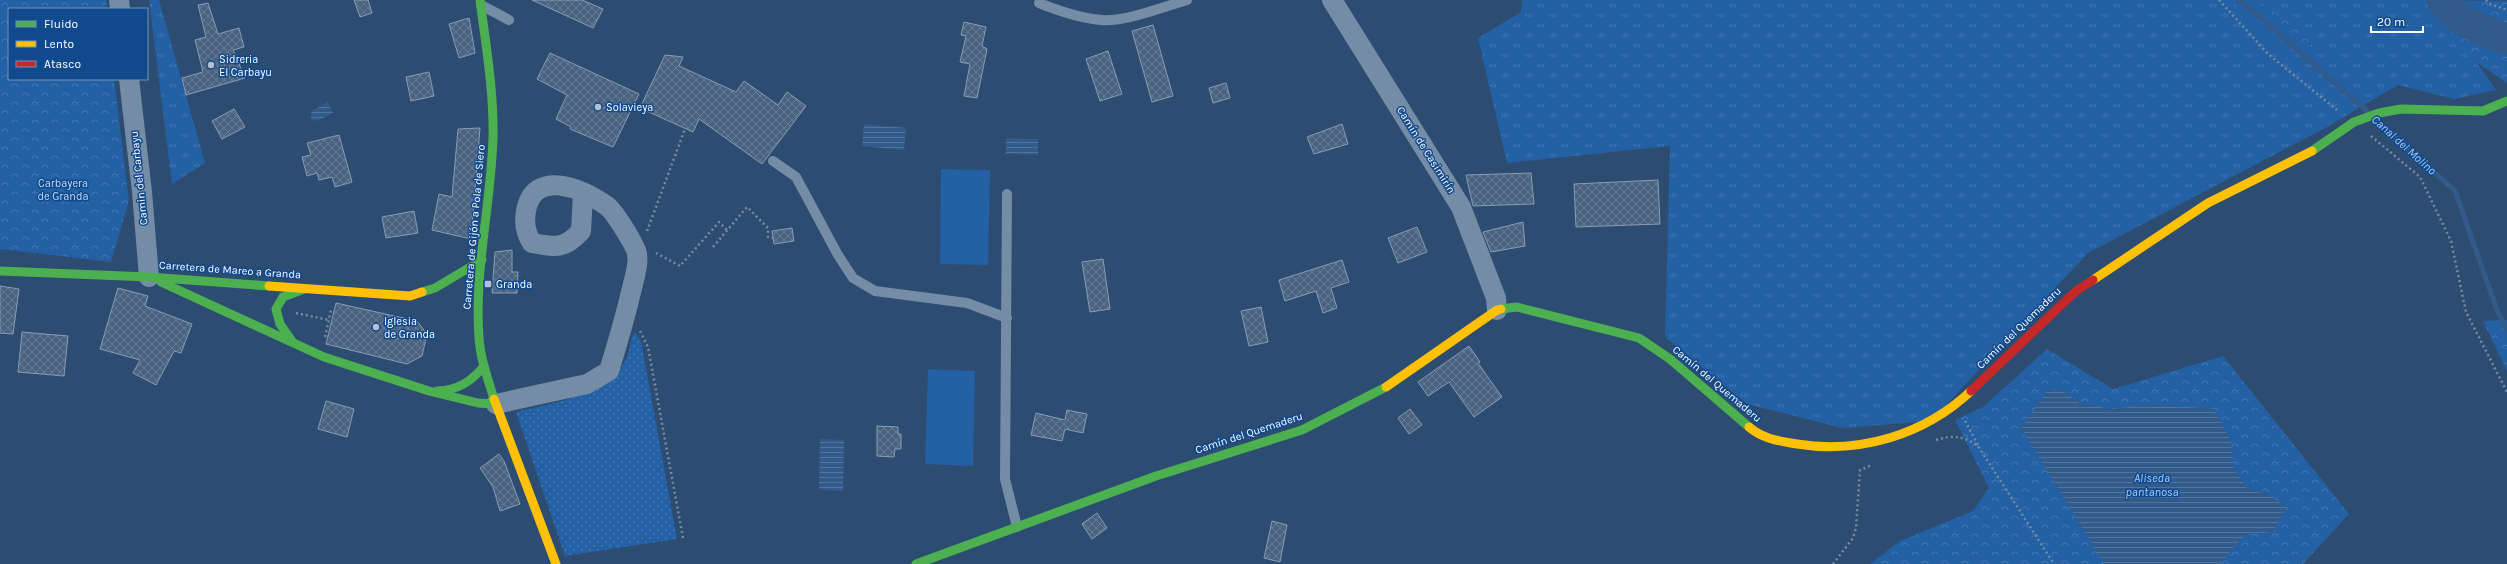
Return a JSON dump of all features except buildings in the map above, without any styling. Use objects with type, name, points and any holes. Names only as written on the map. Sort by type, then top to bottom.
[{"type":"street","name":"Camín de Casimirín","points":[[1332,0],[1461,207],[1496,298],[1497,310]]},
{"type":"street","name":"Carretera de Gijón a Pola de Siero","points":[[480,2],[490,72],[493,138],[479,287],[479,338],[484,366],[496,404],[556,564]]},
{"type":"street","name":"Camin del Carbayu","points":[[129,80],[142,192],[148,277]]},
{"type":"street","name":"Camín del Quemaderu","points":[[916,564],[1156,476],[1302,430],[1384,389],[1432,357],[1497,310],[1517,307],[1639,338],[1670,359],[1756,433],[1773,440],[1817,447],[1861,446],[1898,437],[1931,421],[1956,405],[2076,291],[2208,203],[2305,155],[2357,120],[2380,113],[2401,109],[2483,111],[2507,101]]},
{"type":"street","points":[[496,404],[586,384],[608,372],[646,254],[634,245],[608,207],[582,194]]},
{"type":"street","name":"Carretera de Mareo a Granda","points":[[0,270],[148,277],[410,296],[436,288],[482,260]]},
{"type":"street","points":[[460,274],[470,278],[479,287]]},
{"type":"street","name":"Carretera de Mareo a Granda","points":[[148,277],[321,355],[429,391],[478,403],[496,404]]},
{"type":"street","name":"Carretera de Mareo a Granda","points":[[293,342],[277,323],[275,315],[276,309],[283,296],[309,288]]},
{"type":"street","name":"Carretera de Mareo a Granda","points":[[429,391],[452,391],[474,378],[484,366]]},
{"type":"lane","points":[[1039,3],[1071,15],[1102,20],[1120,18],[1187,0]]},
{"type":"lane","points":[[480,2],[509,20]]},
{"type":"lane","points":[[773,161],[796,177],[838,255],[853,278],[875,291],[966,303],[1006,318]]},
{"type":"lane","points":[[1007,194],[1005,478],[1017,527]]},
{"type":"path","points":[[2219,0],[2268,54],[2314,93],[2357,120],[2420,177],[2451,240],[2466,312],[2507,392]]},
{"type":"path","points":[[2486,0],[2490,4],[2507,10]]},
{"type":"path","points":[[686,129],[646,254],[680,266],[719,222],[727,230]]},
{"type":"path","points":[[713,247],[747,207],[768,228],[768,238],[773,238]]},
{"type":"path","points":[[321,355],[335,290]]},
{"type":"path","points":[[276,309],[329,320]]},
{"type":"path","points":[[626,317],[636,324],[648,347],[683,538]]},
{"type":"path","points":[[1956,405],[1978,446],[2054,564]]},
{"type":"path","points":[[1931,442],[1948,436],[1967,439],[1978,446]]},
{"type":"path","points":[[1832,564],[1852,538],[1856,528],[1860,470],[1878,462]]},
{"type":"green space","name":"Carbayera de Granda","points":[[0,0],[106,0],[107,8],[8,8],[8,80],[114,80],[129,201],[111,262],[0,249]]},
{"type":"green space","points":[[149,0],[159,0],[205,163],[172,184]]},
{"type":"green space","points":[[1522,0],[2432,0],[2496,90],[2454,99],[2398,85],[2327,127],[2088,253],[1931,421],[1842,428],[1747,404],[1665,337],[1670,146],[1507,163],[1478,38],[1521,12]]},
{"type":"green space","points":[[2231,0],[2255,0],[2320,39],[2288,59]]},
{"type":"green space","points":[[2428,0],[2507,1],[2507,83],[2460,51]]},
{"type":"green space","points":[[941,169],[990,170],[988,265],[940,264]]},
{"type":"green space","points":[[2507,320],[2507,371],[2483,321]]},
{"type":"green space","points":[[635,332],[641,341],[677,539],[565,556],[516,412],[576,396],[592,390],[605,382],[617,373],[625,361]]},
{"type":"green space","points":[[2047,349],[2113,389],[2223,356],[2349,514],[2303,564],[1870,564],[1900,541],[1973,511],[1989,488],[1955,420],[1983,407]]},
{"type":"green space","points":[[928,369],[975,371],[973,466],[925,464]]},
{"type":"water","points":[[328,102],[333,113],[317,121],[311,119],[312,111]]},
{"type":"water","points":[[864,124],[906,128],[904,150],[862,146]]},
{"type":"water","points":[[1006,138],[1038,139],[1038,155],[1006,154]]},
{"type":"water","name":"Aliseda pantanosa","points":[[2048,390],[2063,391],[2079,403],[2110,409],[2153,405],[2214,409],[2231,441],[2234,468],[2247,488],[2271,496],[2287,507],[2273,532],[2244,535],[2220,564],[2104,564],[2021,428]]},
{"type":"water","points":[[820,439],[844,440],[843,491],[819,490]]},
{"type":"waterway","name":"Canal del Molino","points":[[2240,0],[2367,111]]},
{"type":"waterway","points":[[2442,0],[2448,8],[2471,25],[2507,39]]},
{"type":"waterway","name":"Canal del Molino","points":[[2377,120],[2455,191],[2497,310],[2507,331]]},
{"type":"traffic: fast","points":[[480,0],[491,86],[493,138],[492,163],[481,263],[478,312],[481,353],[494,399]]},
{"type":"traffic: fast","points":[[2312,151],[2354,122],[2379,113],[2401,109],[2483,111],[2507,101]]},
{"type":"traffic: fast","points":[[422,292],[435,288],[482,260]]},
{"type":"traffic: fast","points":[[0,271],[149,277],[269,286]]},
{"type":"traffic: fast","points":[[161,282],[324,357],[429,391],[478,403],[496,404]]},
{"type":"traffic: fast","points":[[292,341],[280,324],[276,309],[283,297],[304,289]]},
{"type":"traffic: fast","points":[[1501,309],[1517,307],[1639,338],[1670,359],[1749,427]]},
{"type":"traffic: fast","points":[[437,391],[451,389],[464,384],[474,377],[484,366]]},
{"type":"traffic: fast","points":[[916,564],[1156,476],[1302,430],[1386,387]]},
{"type":"traffic: slow","points":[[2093,280],[2208,203],[2312,151]]},
{"type":"traffic: slow","points":[[269,286],[410,296],[422,292]]},
{"type":"traffic: slow","points":[[1386,387],[1497,310],[1501,309]]},
{"type":"traffic: slow","points":[[1749,427],[1766,437],[1797,444],[1844,446],[1867,443],[1890,438],[1912,430],[1953,406],[1971,391]]},
{"type":"traffic: slow","points":[[494,399],[556,564]]},
{"type":"traffic: jam","points":[[1971,391],[2076,291],[2093,280]]},
{"type":"place","name":"Sidreria El Carbayu","points":[[211,65]]},
{"type":"place","name":"Solavieya","points":[[598,107]]},
{"type":"place","name":"Granda","points":[[488,284]]},
{"type":"place","name":"Iglesia de Granda","points":[[376,327]]}]
